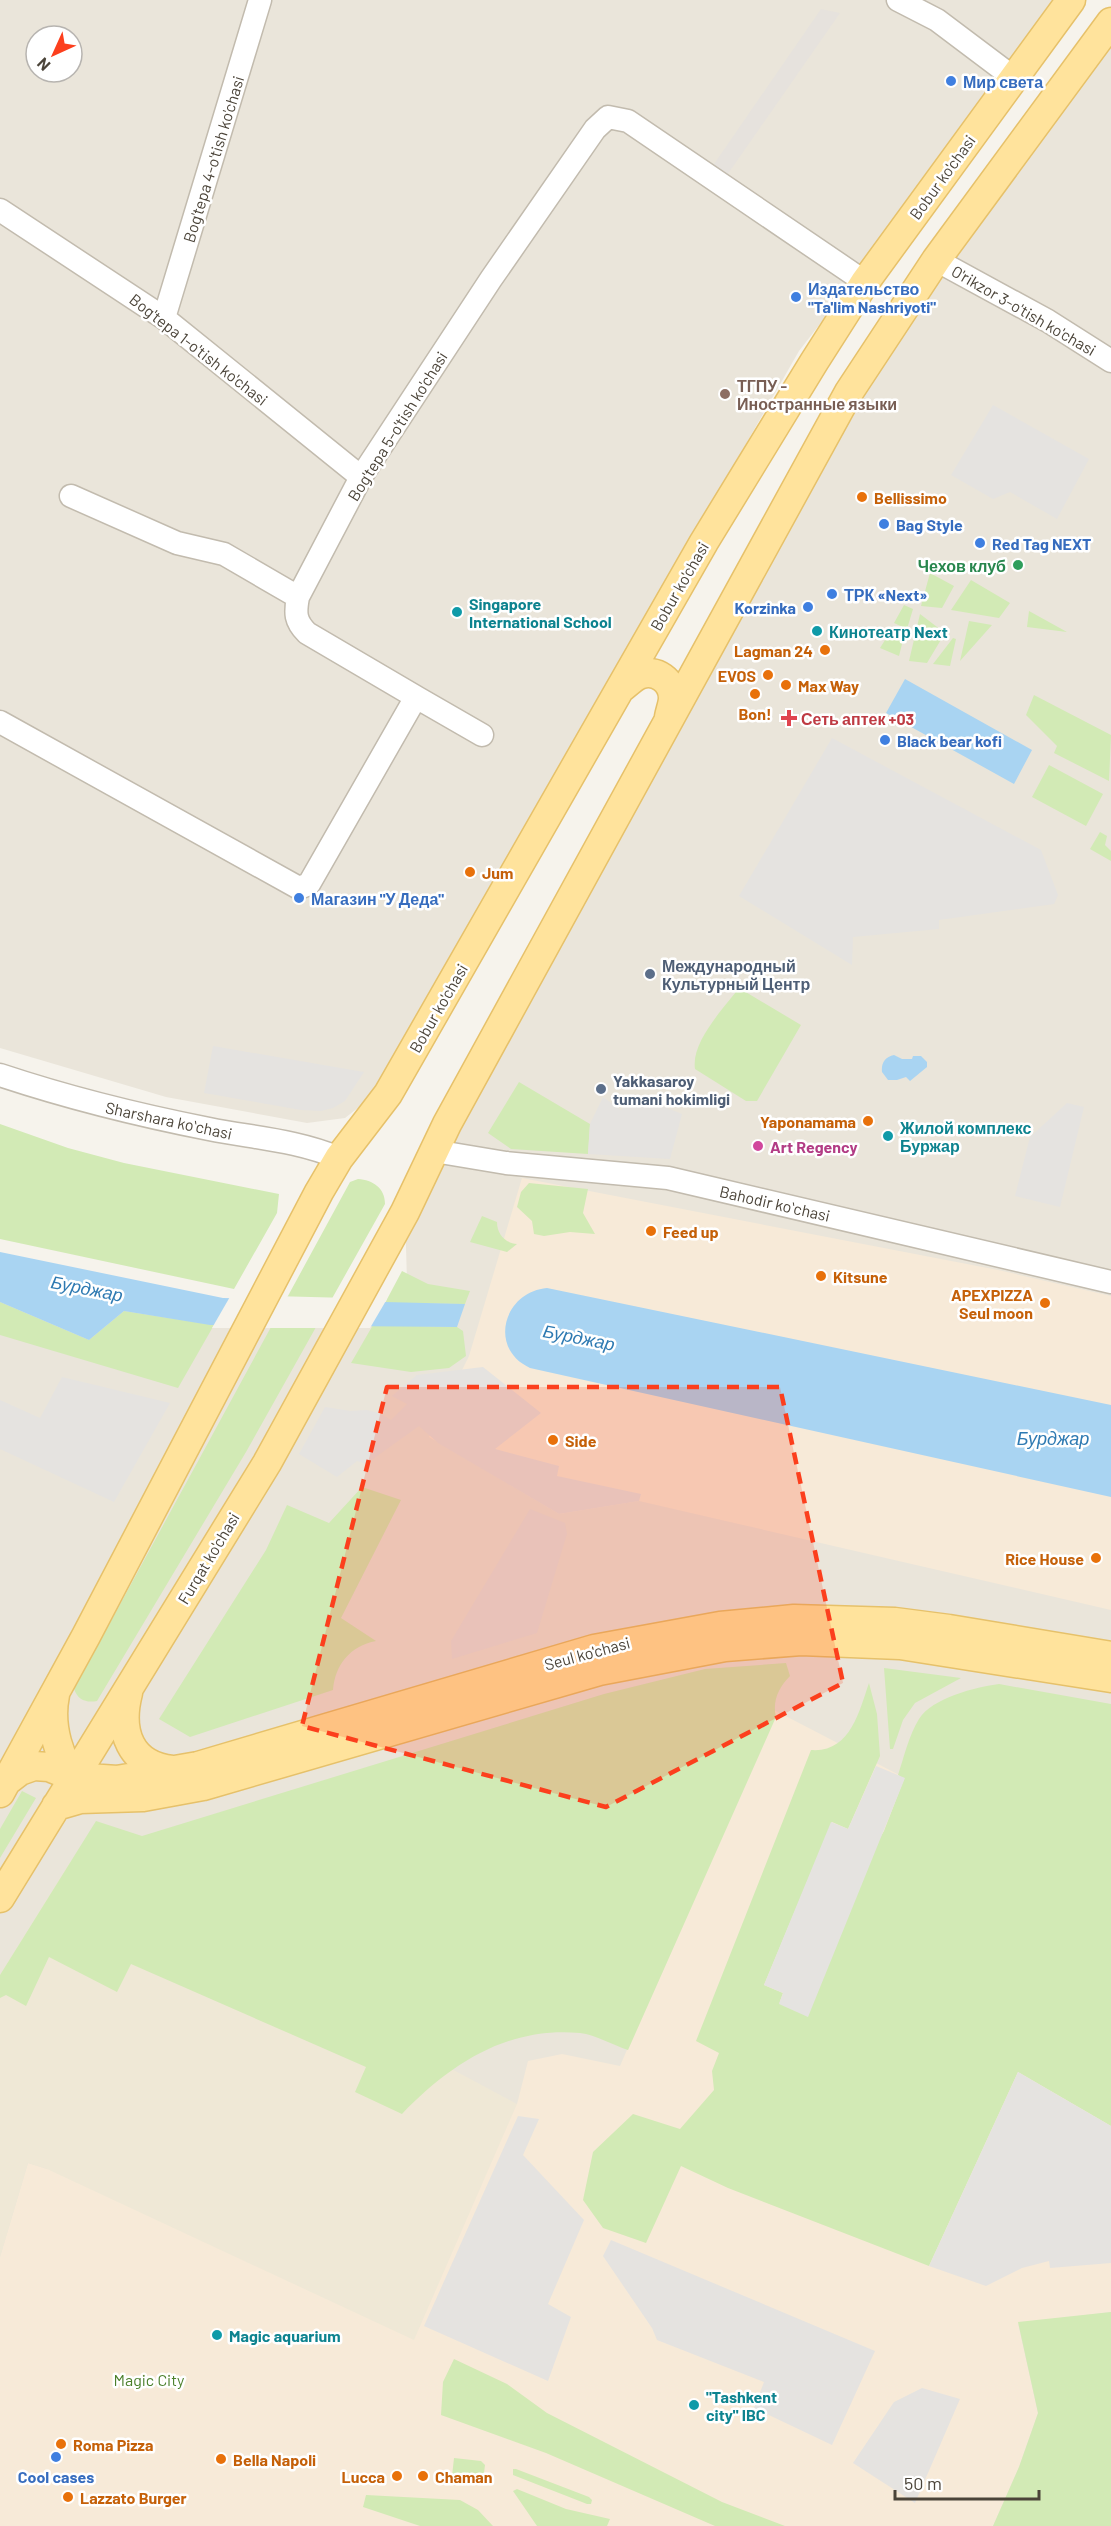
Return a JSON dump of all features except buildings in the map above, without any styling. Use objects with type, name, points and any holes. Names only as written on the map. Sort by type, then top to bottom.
[{"type":"main road","name":"Bobur ko'chasi","points":[[56,1690],[319,1192],[339,1158],[388,1094],[704,542],[864,282],[1071,0]]},
{"type":"main road","points":[[434,1151],[849,392],[936,260],[1111,22]]},
{"type":"main road","points":[[620,689],[638,675],[649,672],[660,675],[670,684],[673,698],[669,720]]},
{"type":"main road","name":"Furqat ko'chasi","points":[[0,1898],[267,1462],[405,1212],[434,1151]]},
{"type":"main road","name":"Seul ko'chasi","points":[[74,1777],[117,1780],[198,1766],[594,1649],[669,1633],[729,1625],[794,1619],[895,1622],[1111,1656]]},
{"type":"main road","name":"Seul ko'chasi","points":[[56,1806],[80,1799],[143,1797],[203,1786],[599,1671],[725,1647],[801,1641],[900,1645],[1111,1678]]},
{"type":"main road","points":[[130,1686],[124,1719],[130,1743],[141,1759],[150,1765],[172,1770]]},
{"type":"main road","points":[[56,1690],[56,1710],[67,1730],[79,1733],[90,1731],[111,1718]]},
{"type":"main road","points":[[56,1690],[52,1717],[56,1739],[74,1777]]},
{"type":"main road","points":[[3,1787],[56,1690]]},
{"type":"main road","name":"Seul ko'chasi","points":[[3,1787],[20,1771],[34,1766],[49,1767],[74,1777],[90,1790],[107,1797]]},
{"type":"street","name":"Bog'tepa 4-o'tish ko'chasi","points":[[164,318],[260,0]]},
{"type":"street","points":[[898,0],[937,20],[1014,78]]},
{"type":"street","name":"Bog'tepa 5-o'tish ko'chasi","points":[[298,597],[361,477],[491,279],[595,129],[608,117],[628,121],[864,282]]},
{"type":"street","name":"Bog'tepa 1-o'tish ko'chasi","points":[[0,210],[164,318],[361,477]]},
{"type":"street","name":"O'rikzor 3-o'tish ko'chasi","points":[[936,260],[1048,321],[1111,361]]},
{"type":"street","points":[[71,496],[177,543],[224,554],[298,597],[295,614],[299,624],[307,633],[482,735]]},
{"type":"street","points":[[0,722],[298,888],[309,884],[416,697]]},
{"type":"street","name":"Sharshara koʻchasi","points":[[0,1075],[88,1103],[222,1131],[294,1142],[339,1158]]},
{"type":"street","name":"Bahodir koʻchasi","points":[[434,1151],[506,1163],[668,1178],[1111,1282]]},
{"type":"highlighted area","points":[[387,1387],[780,1387],[843,1683],[606,1807],[302,1726]]},
{"type":"shaded area","points":[[0,0],[1071,0],[799,351],[373,1096],[345,1118],[307,1123],[166,1097],[0,1048]]},
{"type":"shaded area","points":[[821,9],[840,13],[725,178],[712,167]]},
{"type":"shaded area","points":[[1111,22],[1111,2526],[0,2526],[0,1259],[182,1307],[408,1316],[405,1212],[774,529]]},
{"type":"shaded area","points":[[993,405],[1089,459],[1057,519],[1010,492],[993,499],[951,475]]},
{"type":"shaded area","points":[[832,738],[1041,850],[1058,895],[1054,904],[939,920],[939,929],[853,937],[852,965],[739,896]]},
{"type":"shaded area","points":[[213,1046],[364,1072],[345,1101],[333,1108],[321,1111],[301,1110],[204,1093]]},
{"type":"shaded area","points":[[633,1094],[682,1114],[670,1159],[588,1154],[590,1124],[603,1097],[621,1110]]},
{"type":"shaded area","points":[[1067,1103],[1084,1107],[1060,1207],[1015,1196],[1030,1137]]},
{"type":"shaded area","points":[[522,1178],[998,1270],[1111,1296],[1111,1610],[639,1501],[559,1514],[429,1437],[469,1356]]},
{"type":"shaded area","points":[[483,1367],[541,1413],[495,1449],[559,1466],[557,1476],[641,1494],[639,1501],[559,1514],[438,1443],[419,1426],[366,1464],[357,1461],[337,1477],[299,1454],[325,1407],[351,1411],[367,1410],[379,1413],[391,1420],[407,1404],[392,1396],[417,1375]]},
{"type":"shaded area","points":[[62,1377],[170,1403],[114,1502],[0,1449],[0,1400],[40,1418]]},
{"type":"shaded area","points":[[530,1509],[565,1523],[567,1534],[537,1633],[452,1659],[451,1641]]},
{"type":"shaded area","points":[[774,1710],[905,1778],[884,1831],[1111,2055],[1111,2312],[1018,2323],[1038,2413],[1019,2467],[993,2526],[0,2526],[0,2257],[28,2163],[47,2169],[517,2104],[528,2061],[562,2054],[620,2066]]},
{"type":"shaded area","points":[[876,1766],[905,1778],[808,2017],[779,2004],[783,1993],[764,1985],[831,1822],[848,1829]]},
{"type":"shaded area","points":[[69,1864],[517,2104],[414,2340],[47,2169],[28,2163],[0,2257],[0,1975]]},
{"type":"shaded area","points":[[1018,2072],[1111,2126],[1111,2263],[1050,2268],[1049,2261],[1022,2268],[986,2286],[929,2266]]},
{"type":"shaded area","points":[[518,2116],[539,2119],[523,2155],[584,2220],[548,2304],[571,2317],[548,2381],[424,2326]]},
{"type":"shaded area","points":[[611,2240],[875,2351],[832,2445],[754,2408],[764,2382],[657,2340],[652,2328],[603,2256]]},
{"type":"shaded area","points":[[922,2388],[960,2399],[915,2503],[853,2463],[894,2402]]},
{"type":"green space","points":[[930,573],[954,586],[942,608],[921,606]]},
{"type":"green space","points":[[971,580],[1010,603],[999,618],[951,610]]},
{"type":"green space","points":[[904,605],[913,609],[907,629],[894,623]]},
{"type":"green space","points":[[1029,611],[1067,632],[1027,627]]},
{"type":"green space","points":[[920,614],[945,633],[927,663],[909,661]]},
{"type":"green space","points":[[969,621],[992,625],[960,661]]},
{"type":"green space","points":[[892,629],[904,636],[899,656],[880,648]]},
{"type":"green space","points":[[953,638],[956,639],[950,666],[933,664]]},
{"type":"green space","points":[[1034,695],[1111,735],[1109,781],[1054,753],[1057,746],[1026,715]]},
{"type":"green space","points":[[1049,765],[1103,794],[1086,826],[1032,797]]},
{"type":"green space","points":[[1100,832],[1107,836],[1105,845],[1111,851],[1111,861],[1090,849]]},
{"type":"green space","points":[[739,988],[801,1025],[757,1101],[746,1101],[695,1069],[695,1059],[703,1037]]},
{"type":"green space","points":[[519,1082],[590,1124],[588,1154],[511,1149],[488,1133]]},
{"type":"green space","points":[[0,1124],[68,1148],[124,1163],[279,1194],[277,1213],[234,1289],[0,1239]]},
{"type":"green space","points":[[358,1179],[369,1181],[377,1186],[383,1193],[385,1204],[246,1452],[97,1701],[83,1700],[74,1689],[350,1182]]},
{"type":"green space","points":[[529,1183],[588,1189],[583,1213],[595,1234],[570,1232],[544,1236],[534,1234],[532,1221],[517,1207],[521,1192]]},
{"type":"green space","points":[[482,1216],[497,1222],[502,1237],[517,1244],[507,1252],[470,1242]]},
{"type":"green space","points":[[402,1271],[428,1284],[470,1291],[465,1304],[385,1303]]},
{"type":"green space","points":[[0,1302],[89,1340],[124,1311],[214,1325],[178,1388],[0,1335]]},
{"type":"green space","points":[[373,1325],[457,1327],[463,1331],[466,1356],[449,1368],[411,1372],[351,1363]]},
{"type":"green space","points":[[362,1487],[401,1500],[341,1618],[376,1641],[351,1652],[337,1672],[333,1690],[190,1737],[159,1719],[266,1550],[287,1505],[329,1523]]},
{"type":"green space","points":[[786,1663],[790,1676],[777,1695],[776,1717],[628,2050],[580,2033],[554,2032],[505,2042],[460,2065],[440,2079],[402,2114],[355,2092],[366,2067],[131,1964],[117,1992],[49,1957],[26,2006],[6,1995],[0,1998],[0,1975],[96,1821],[142,1836],[604,1694],[705,1669]]},
{"type":"green space","points":[[884,1668],[961,1678],[915,1703],[903,1720],[893,1749],[890,1749]]},
{"type":"green space","points":[[869,1683],[877,1714],[880,1756],[848,1829],[832,1822],[764,1985],[783,1993],[779,2004],[884,1831],[904,1779],[898,1775],[907,1746],[915,1725],[925,1712],[944,1699],[999,1684],[1111,1704],[1111,2126],[1018,2072],[929,2266],[728,2188],[681,2166],[646,2243],[603,2228],[583,2200],[593,2152],[633,2114],[680,2129],[714,2090],[712,2071],[719,2053],[696,2041],[811,1750],[835,1745],[844,1738],[857,1718]]},
{"type":"green space","points":[[22,1791],[36,1798],[0,1858],[0,1829]]},
{"type":"green space","points":[[1111,2312],[1111,2526],[993,2526],[1019,2467],[1038,2413],[1018,2322]]},
{"type":"green space","points":[[454,2359],[507,2384],[547,2413],[722,2502],[785,2526],[715,2526],[546,2453],[441,2415],[443,2382]]},
{"type":"green space","points":[[454,2458],[481,2461],[485,2465],[484,2473],[477,2478],[452,2476]]},
{"type":"green space","points":[[513,2469],[589,2497],[592,2500],[591,2504],[513,2475]]},
{"type":"green space","points":[[517,2489],[566,2509],[610,2519],[607,2526],[537,2526],[513,2491]]},
{"type":"green space","points":[[366,2495],[460,2500],[478,2510],[493,2526],[420,2526],[363,2507]]},
{"type":"water","points":[[905,679],[1032,750],[1014,784],[886,713]]},
{"type":"water","points":[[894,1055],[902,1059],[921,1056],[927,1062],[927,1067],[910,1081],[906,1077],[888,1080],[882,1072],[882,1066],[886,1059]]},
{"type":"water","name":"Бурджар","points":[[0,1252],[223,1298],[465,1304],[457,1327],[210,1325],[124,1311],[89,1340],[0,1302]]},
{"type":"water","name":"Бурджар","points":[[547,1288],[1111,1405],[1111,1497],[530,1368],[517,1359],[509,1348],[505,1335],[506,1322],[511,1310],[520,1300],[532,1292]]},
{"type":"pier","points":[[231,1295],[387,1299],[370,1328],[212,1328]]},
{"type":"place","name":"Мир света","points":[[951,81]]},
{"type":"place","name":"Издательство \"Ta'lim Nashriyoti\"","points":[[796,297]]},
{"type":"place","name":"ТГПУ - Иностранные языки","points":[[725,394]]},
{"type":"place","name":"Bellissimo","points":[[862,497]]},
{"type":"place","name":"Bag Style","points":[[884,524]]},
{"type":"place","name":"Red Tag NEXT","points":[[980,543]]},
{"type":"place","name":"Чехов клуб","points":[[1018,565]]},
{"type":"place","name":"ТРК «Next»","points":[[832,594]]},
{"type":"place","name":"Korzinka","points":[[808,607]]},
{"type":"place","name":"Singapore International School","points":[[457,612]]},
{"type":"place","name":"Кинотеатр Next","points":[[817,631]]},
{"type":"place","name":"Lagman 24","points":[[825,650]]},
{"type":"place","name":"EVOS","points":[[768,675]]},
{"type":"place","name":"Max Way","points":[[786,685]]},
{"type":"place","name":"Bon!","points":[[755,694]]},
{"type":"place","name":"Сеть аптек +03","points":[[789,718]]},
{"type":"place","name":"Black bear kofi","points":[[885,740]]},
{"type":"place","name":"Jum","points":[[470,872]]},
{"type":"place","name":"Магазин \"У Деда\"","points":[[299,898]]},
{"type":"place","name":"Международный Культурный Центр","points":[[650,974]]},
{"type":"place","name":"Yakkasaroy tumani hokimligi","points":[[601,1089]]},
{"type":"place","name":"Yaponamama","points":[[868,1121]]},
{"type":"place","name":"Жилой комплекс Буржар","points":[[888,1136]]},
{"type":"place","name":"Art Regency","points":[[758,1146]]},
{"type":"place","name":"Feed up","points":[[651,1231]]},
{"type":"place","name":"Kitsune","points":[[821,1276]]},
{"type":"place","name":"APEXPIZZA Seul moon","points":[[1045,1303]]},
{"type":"place","name":"Side","points":[[553,1440]]},
{"type":"place","name":"Rice House","points":[[1096,1558]]},
{"type":"place","name":"Magic aquarium","points":[[217,2335]]},
{"type":"place","name":"\"Tashkent city\" IBC","points":[[694,2405]]},
{"type":"place","name":"Roma Pizza","points":[[61,2444]]},
{"type":"place","name":"Cool cases","points":[[56,2457]]},
{"type":"place","name":"Bella Napoli","points":[[221,2459]]},
{"type":"place","name":"Lucca","points":[[397,2476]]},
{"type":"place","name":"Chaman","points":[[423,2476]]},
{"type":"place","name":"Lazzato Burger","points":[[68,2497]]},
{"type":"park label","name":"Magic City","points":[[149,2379]]}]
